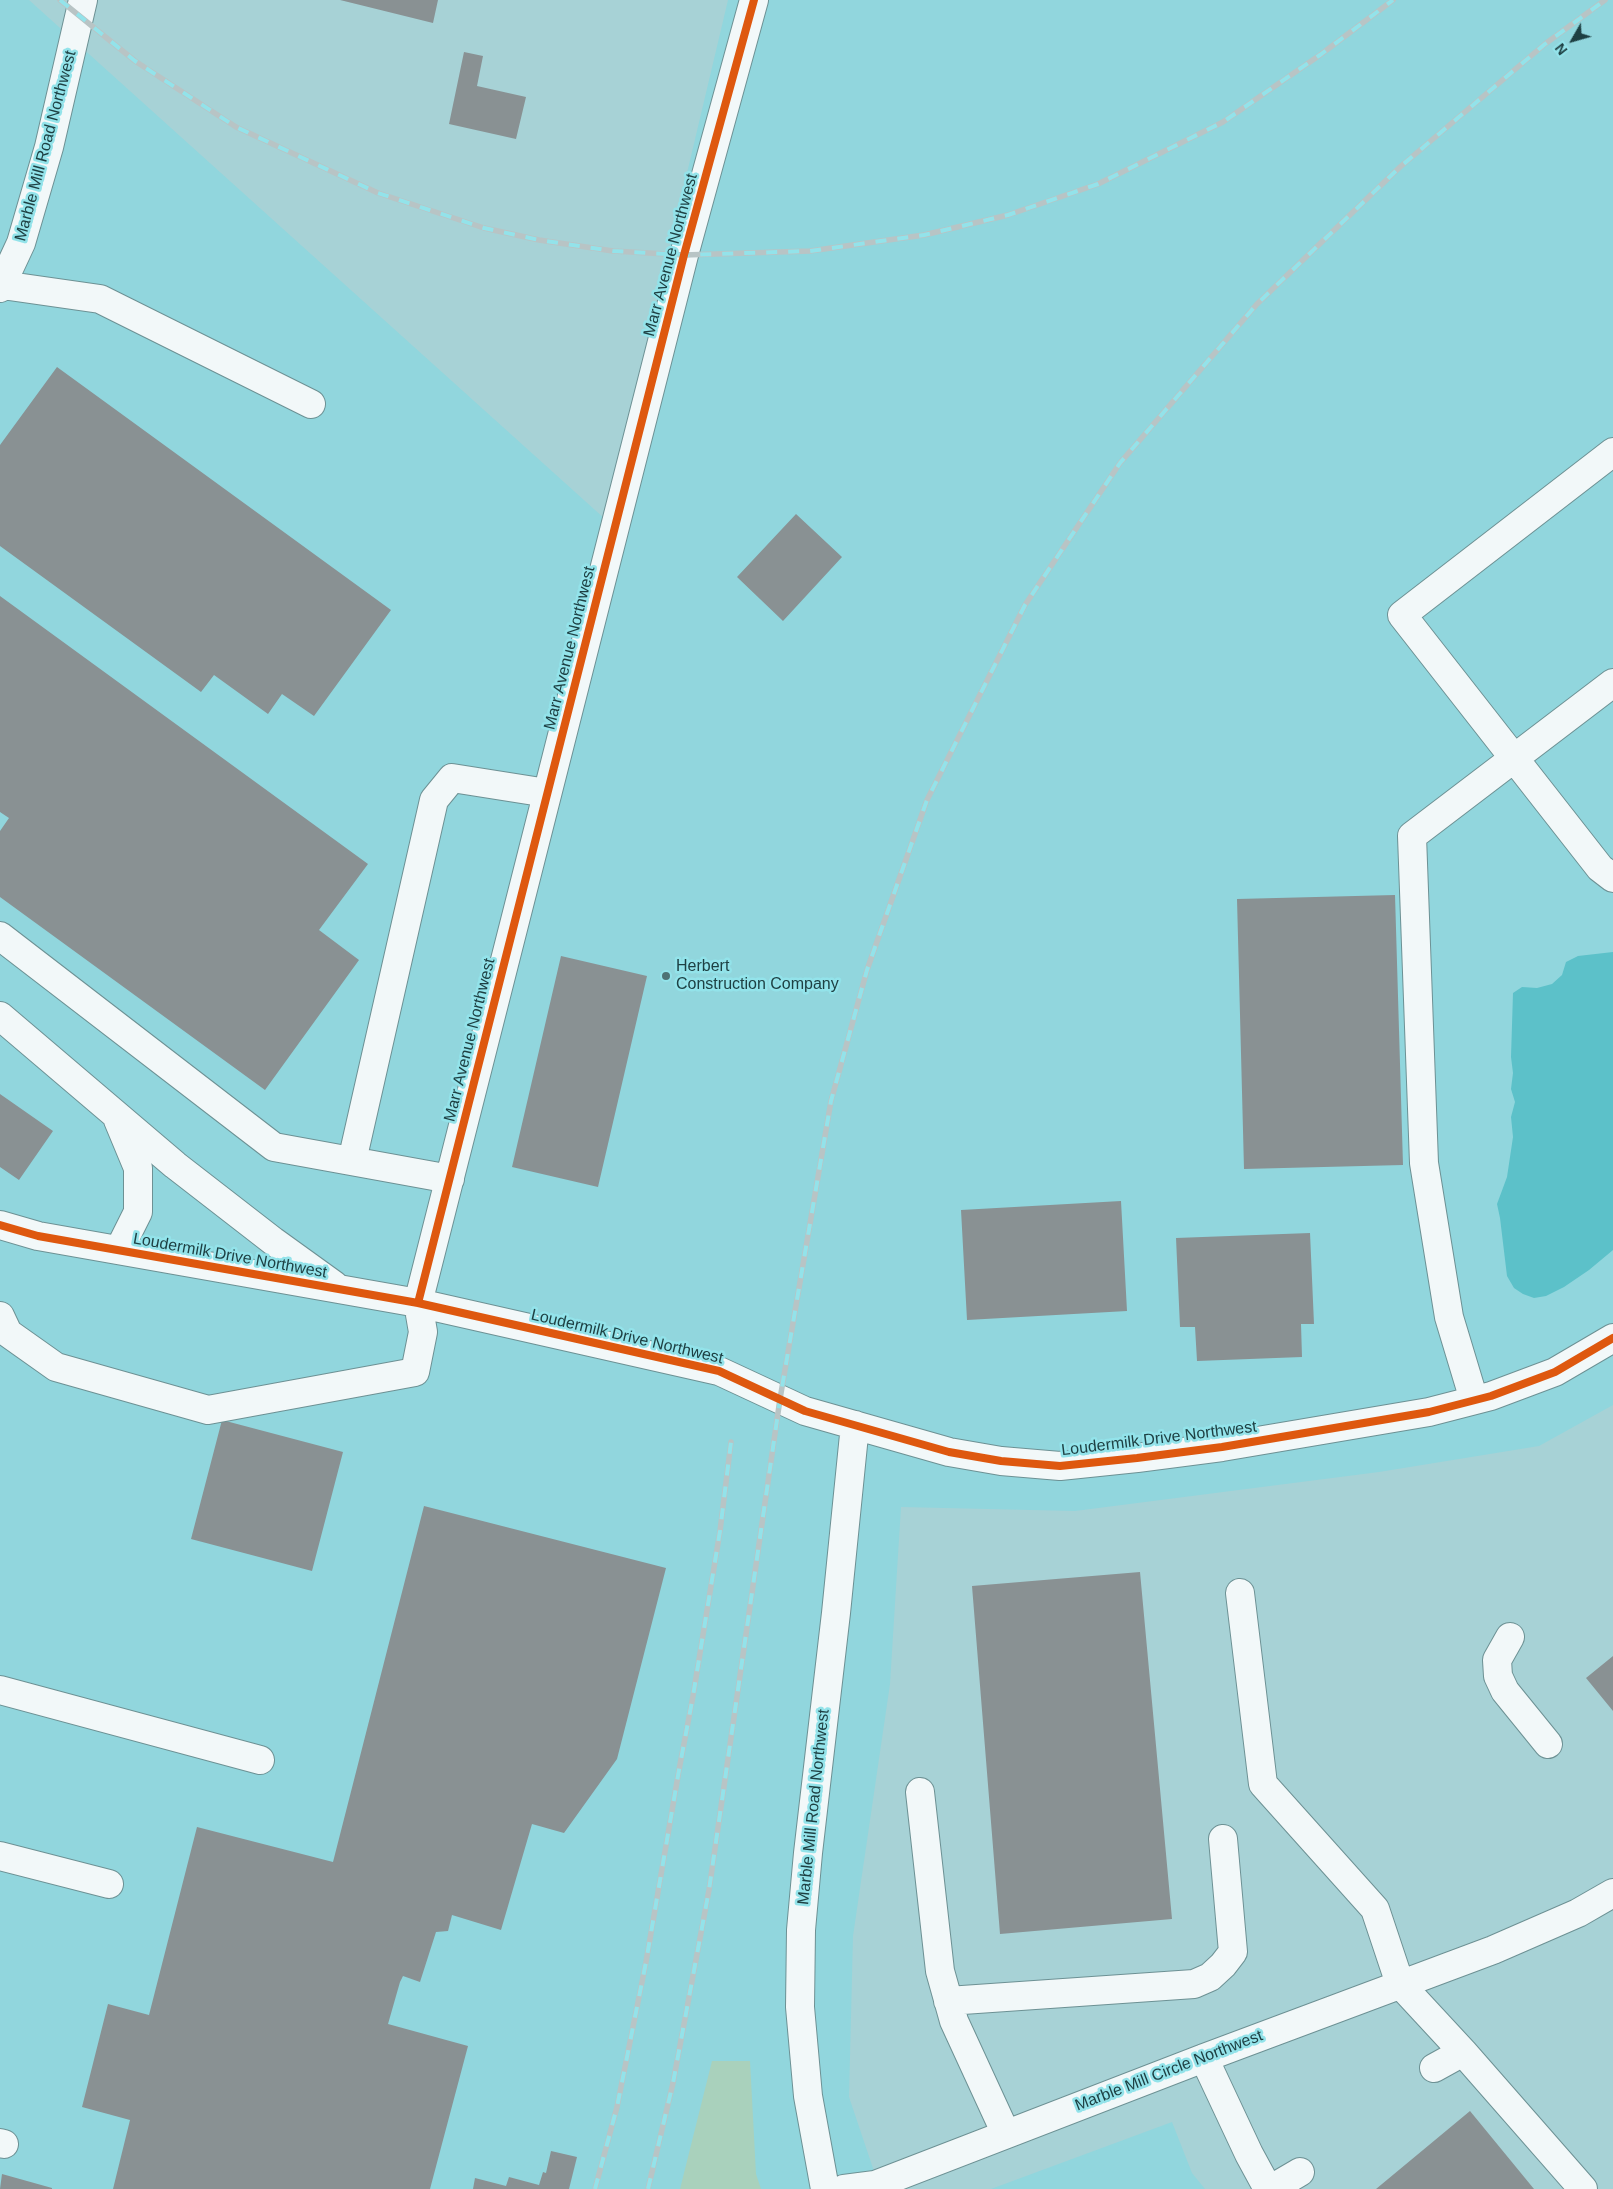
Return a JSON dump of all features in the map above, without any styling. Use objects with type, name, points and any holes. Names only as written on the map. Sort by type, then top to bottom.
[{"type":"street","name":"Marble Mill Road Northwest","points":[[1,287],[21,243],[41,173],[83,0]]},
{"type":"street","name":"Marr Avenue Northwest","points":[[418,1303],[682,264],[760,2]]},
{"type":"street","points":[[1,287],[100,299],[310,404]]},
{"type":"street","points":[[1613,452],[1402,615],[1600,868],[1613,878]]},
{"type":"street","points":[[1474,1400],[1449,1317],[1424,1163],[1412,836],[1613,683]]},
{"type":"street","points":[[352,1161],[434,800],[452,778],[547,793]]},
{"type":"street","points":[[0,936],[274,1147],[450,1180]]},
{"type":"street","points":[[0,1016],[175,1165],[265,1236],[341,1290]]},
{"type":"street","points":[[115,1114],[138,1168],[138,1212],[119,1250]]},
{"type":"street","name":"Loudermilk Drive Northwest","points":[[0,1225],[38,1236],[418,1303],[719,1371],[805,1411],[949,1452],[1001,1461],[1060,1466],[1222,1447],[1429,1412],[1474,1400],[1555,1372],[1613,1338]]},
{"type":"street","points":[[3,1331],[56,1367],[208,1410],[415,1372],[423,1332],[418,1303]]},
{"type":"street","name":"Marble Mill Road Northwest","points":[[825,2189],[808,2096],[801,2017],[801,1930],[855,1425]]},
{"type":"street","points":[[1240,1593],[1263,1784],[1375,1909],[1400,1984],[1463,2052],[1583,2189]]},
{"type":"street","points":[[1510,1637],[1497,1660],[1498,1676],[1505,1691],[1548,1744]]},
{"type":"street","points":[[0,1690],[260,1760]]},
{"type":"street","points":[[920,1792],[940,1970],[954,2021],[1006,2134]]},
{"type":"street","points":[[948,2001],[1194,1984],[1210,1977],[1224,1965],[1233,1952],[1223,1839]]},
{"type":"street","points":[[0,1856],[109,1884]]},
{"type":"street","name":"Marble Mill Circle Northwest","points":[[844,2189],[875,2184],[1493,1950],[1578,1914],[1613,1893]]},
{"type":"street","points":[[1434,2068],[1463,2052]]},
{"type":"street","points":[[1204,2058],[1249,2154],[1270,2189],[1300,2172]]},
{"type":"shaded area","points":[[0,0],[29,0],[605,519],[728,0],[1613,0],[1613,1405],[1539,1446],[1379,1472],[1075,1511],[901,1507],[890,1684],[853,1936],[849,2097],[880,2189],[0,2189]]},
{"type":"shaded area","points":[[1613,952],[1613,1250],[1564,1287],[1546,1296],[1534,1298],[1514,1288],[1507,1276],[1497,1204],[1507,1177],[1513,1137],[1511,1117],[1515,1102],[1511,1089],[1513,1073],[1511,1057],[1513,993],[1522,987],[1537,988],[1552,984],[1562,975],[1566,962],[1578,956]]},
{"type":"shaded area","points":[[1172,2122],[1192,2173],[1205,2189],[991,2189]]},
{"type":"green space","points":[[712,2061],[750,2061],[756,2174],[761,2189],[680,2189]]},
{"type":"building","points":[[340,0],[438,0],[433,23]]},
{"type":"building","points":[[464,52],[483,56],[477,86],[526,97],[516,139],[449,124]]},
{"type":"building","points":[[57,367],[391,610],[314,716],[282,694],[268,714],[214,675],[201,692],[0,546],[0,445]]},
{"type":"building","points":[[796,514],[842,557],[783,621],[737,577]]},
{"type":"building","points":[[0,596],[368,864],[319,930],[359,960],[265,1090],[0,897],[0,831],[9,818],[0,812]]},
{"type":"building","points":[[1395,895],[1403,1165],[1244,1169],[1237,899]]},
{"type":"building","points":[[561,956],[647,976],[598,1187],[512,1167]]},
{"type":"building","points":[[0,1094],[53,1131],[19,1180],[0,1167]]},
{"type":"building","points":[[1121,1201],[1127,1311],[967,1320],[961,1210]]},
{"type":"building","points":[[1310,1233],[1314,1324],[1301,1324],[1302,1357],[1197,1361],[1195,1327],[1180,1327],[1176,1238]]},
{"type":"building","points":[[222,1420],[343,1452],[312,1571],[191,1539]]},
{"type":"building","points":[[424,1506],[666,1568],[617,1759],[564,1833],[532,1824],[501,1930],[452,1915],[448,1931],[436,1932],[420,1982],[403,1976],[400,1982],[388,2024],[468,2046],[430,2189],[113,2189],[130,2120],[82,2107],[108,2004],[149,2015],[197,1827],[333,1862]]},
{"type":"building","points":[[1140,1572],[1172,1919],[1000,1934],[972,1586]]},
{"type":"building","points":[[1613,1656],[1613,1711],[1586,1678]]},
{"type":"building","points":[[1470,2111],[1534,2189],[1376,2189]]},
{"type":"building","points":[[551,2151],[577,2157],[569,2189],[473,2189],[475,2178],[506,2186],[509,2177],[539,2185],[543,2172],[546,2173]]},
{"type":"building","points":[[2,2174],[52,2188],[52,2189],[0,2189]]},
{"type":"railway","points":[[60,0],[135,61],[236,127],[378,193],[484,228],[539,240],[613,251],[684,255],[810,251],[924,235],[1008,215],[1098,184],[1223,122],[1320,55],[1393,0]]},
{"type":"railway","points":[[648,2189],[673,2083],[709,1890],[780,1399],[831,1101],[867,970],[927,800],[1025,605],[1120,463],[1257,304],[1400,167],[1545,44],[1605,0]]},
{"type":"railway","points":[[595,2189],[617,2107],[646,1962],[720,1531],[731,1442]]},
{"type":"cycle path","points":[[418,1303],[684,255],[754,0]]},
{"type":"cycle path","points":[[0,1225],[38,1236],[418,1303],[719,1371],[805,1411],[949,1452],[1001,1461],[1060,1466],[1222,1447],[1429,1412],[1491,1396],[1555,1372],[1613,1338]]},
{"type":"place","name":"Herbert Construction Company","points":[[666,976]]}]
